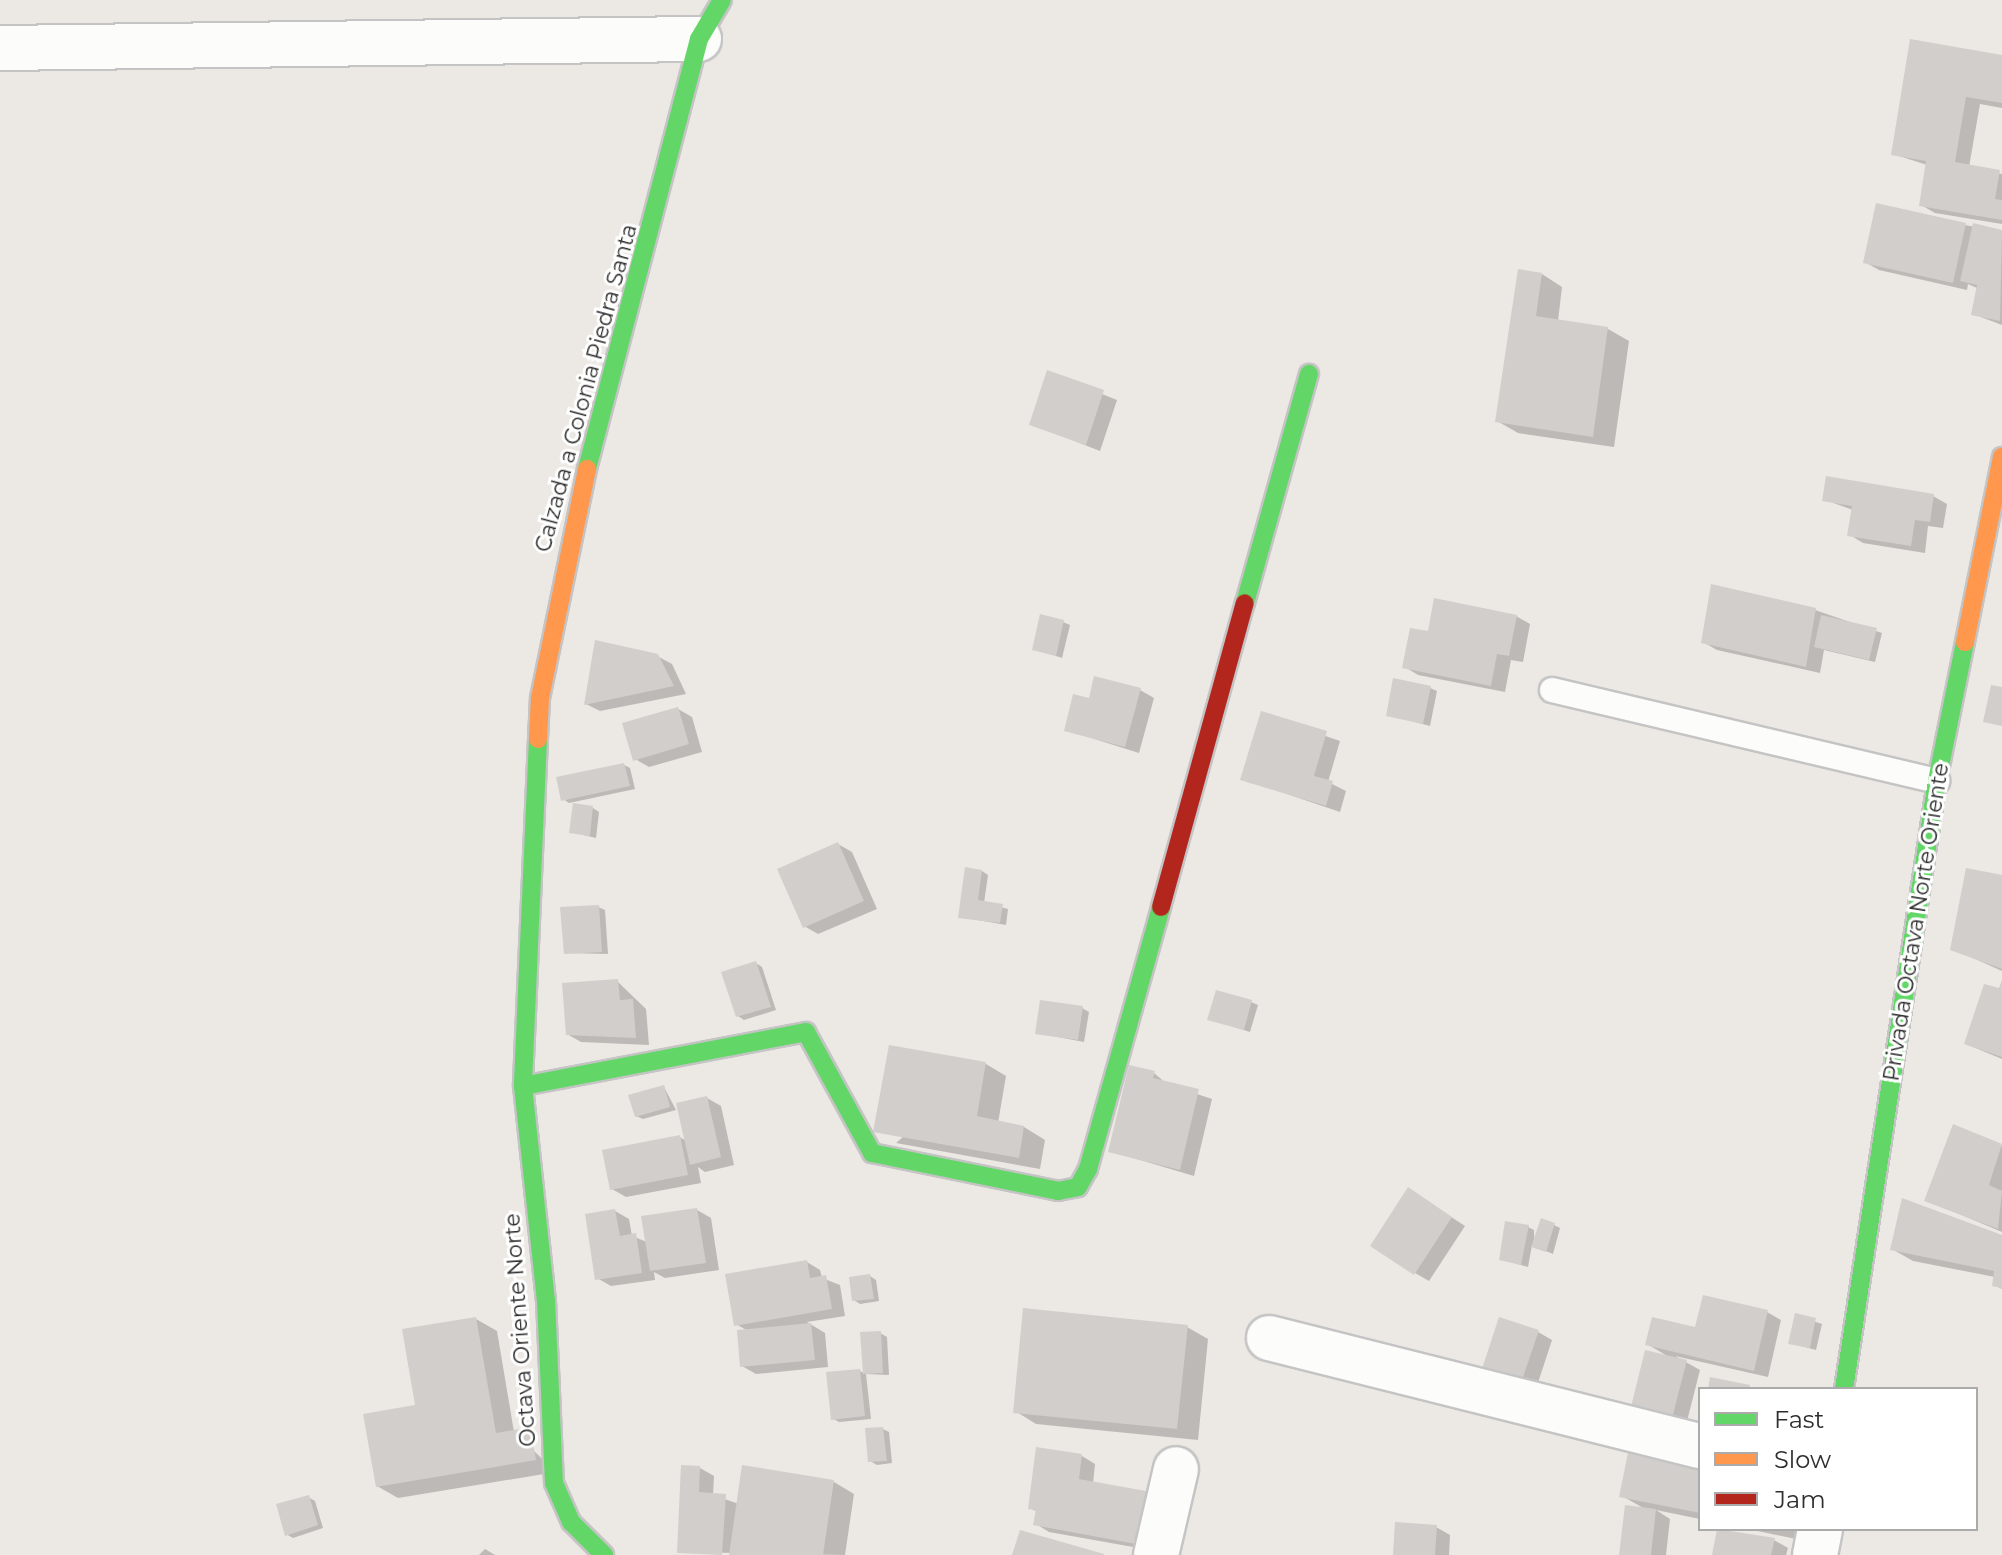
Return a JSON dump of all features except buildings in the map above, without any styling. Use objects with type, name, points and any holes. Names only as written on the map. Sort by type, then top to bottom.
[{"type":"street","name":"Calzada a Colonia Piedra Santa","points":[[523,1086],[540,698],[573,517],[637,291],[699,39],[722,0]]},
{"type":"street","points":[[0,48],[699,39]]},
{"type":"street","points":[[523,1086],[806,1032],[872,1153],[1058,1191],[1078,1187],[1088,1169],[1309,374]]},
{"type":"street","name":"Privada Octava Norte Oriente","points":[[1844,1387],[1937,781],[2002,457]]},
{"type":"street","name":"Octava Oriente Norte","points":[[523,1086],[546,1300],[554,1483],[571,1522],[604,1555]]},
{"type":"street","points":[[1269,1338],[1698,1445]]},
{"type":"street","points":[[1156,1555],[1176,1469]]},
{"type":"street","points":[[1815,1555],[1820,1531]]},
{"type":"lane","points":[[1552,690],[1937,781]]},
{"type":"traffic: fast","points":[[587,469],[699,39],[722,0]]},
{"type":"traffic: fast","points":[[1245,603],[1309,374]]},
{"type":"traffic: fast","points":[[1844,1387],[1937,781],[1965,642]]},
{"type":"traffic: fast","points":[[538,739],[523,1086],[546,1300],[554,1483],[571,1522],[604,1555]]},
{"type":"traffic: fast","points":[[523,1086],[806,1032],[872,1153],[1058,1191],[1078,1187],[1088,1169],[1161,907]]},
{"type":"traffic: slow","points":[[1965,642],[2002,457]]},
{"type":"traffic: slow","points":[[538,739],[540,698],[587,469]]},
{"type":"traffic: jam","points":[[1161,907],[1245,603]]}]
